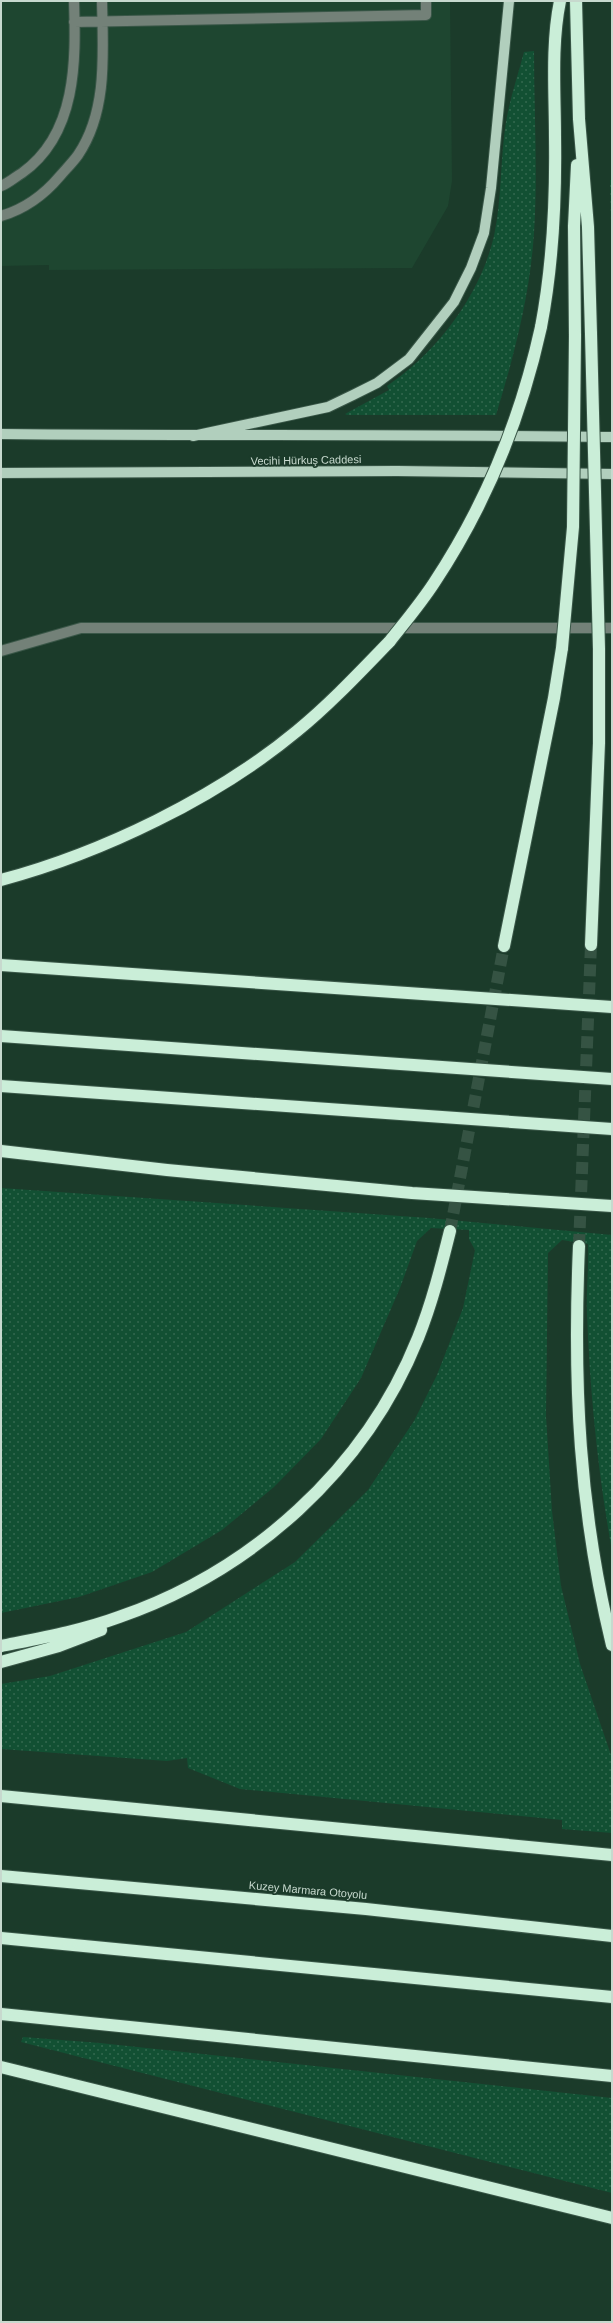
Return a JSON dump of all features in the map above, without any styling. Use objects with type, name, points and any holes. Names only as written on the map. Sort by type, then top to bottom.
[{"type":"highway","points":[[1,880],[69,858],[138,829],[200,796],[248,768],[296,732],[341,693],[390,641],[434,584],[470,523],[504,448],[533,362],[541,328],[550,270],[555,220],[555,57],[560,1]]},
{"type":"highway","points":[[576,1],[579,119],[588,227],[599,649],[599,743],[591,945]]},
{"type":"highway","points":[[504,946],[554,698],[562,648],[573,527],[575,336],[574,226],[579,119]]},
{"type":"highway","points":[[1,965],[612,1007]]},
{"type":"highway","points":[[1,1036],[612,1079]]},
{"type":"highway","points":[[1,1086],[612,1129]]},
{"type":"highway","points":[[1,1151],[167,1170],[412,1193],[612,1206]]},
{"type":"highway","points":[[1,1662],[59,1646],[99,1631],[207,1578],[263,1541],[317,1492],[354,1448],[388,1398],[418,1339],[429,1309],[450,1230]]},
{"type":"highway","points":[[579,1246],[576,1312],[582,1483],[590,1537],[612,1645]]},
{"type":"highway","points":[[1,1646],[79,1629],[118,1618],[148,1606]]},
{"type":"highway","points":[[1,1796],[612,1855]]},
{"type":"highway","name":"Kuzey Marmara Otoyolu","points":[[1,1876],[366,1908],[612,1936]]},
{"type":"highway","points":[[1,1938],[612,1997]]},
{"type":"highway","points":[[1,2014],[612,2076]]},
{"type":"highway","points":[[1,2067],[612,2218]]},
{"type":"main road","points":[[193,436],[328,407],[377,383],[409,359],[454,302],[471,268],[484,233],[491,188],[509,1]]},
{"type":"main road","points":[[1,434],[193,436],[399,434],[612,437]]},
{"type":"main road","name":"Vecihi Hürkuş Caddesi","points":[[1,473],[397,471],[612,474]]},
{"type":"street","points":[[1,186],[31,166],[47,147],[67,110],[73,78],[74,1]]},
{"type":"street","points":[[1,216],[19,211],[51,187],[78,154],[94,119],[102,82],[102,1]]},
{"type":"street","points":[[74,22],[426,15],[426,1]]},
{"type":"street","points":[[1,651],[81,628],[612,628]]},
{"type":"shaded area","points":[[1,1],[450,1],[452,181],[448,206],[412,268],[49,270],[49,265],[1,266]]},
{"type":"shaded area","points":[[534,51],[536,188],[532,256],[520,325],[496,415],[345,414],[389,390],[387,386],[423,357],[454,321],[478,280],[487,258],[497,222],[504,136],[510,104],[524,52]]},
{"type":"shaded area","points":[[610,180],[612,180],[612,266]]},
{"type":"shaded area","points":[[1,1188],[429,1218],[612,1235],[612,1551],[595,1433],[590,1374],[587,1305],[588,1244],[562,1240],[548,1253],[546,1416],[552,1511],[561,1586],[580,1664],[612,1758],[612,1833],[562,1829],[562,1820],[240,1789],[188,1768],[187,1758],[167,1761],[1,1749],[1,1684],[50,1676],[186,1632],[295,1562],[368,1490],[414,1421],[437,1375],[463,1308],[475,1250],[469,1239],[469,1230],[431,1228],[417,1241],[400,1288],[361,1378],[321,1439],[274,1487],[222,1530],[152,1572],[79,1597],[1,1613]]},
{"type":"shaded area","points":[[23,2037],[100,2043],[612,2098],[612,2193],[21,2042]]},
{"type":"tunnel","points":[[579,1246],[591,945]]},
{"type":"tunnel","points":[[450,1231],[504,946]]}]
